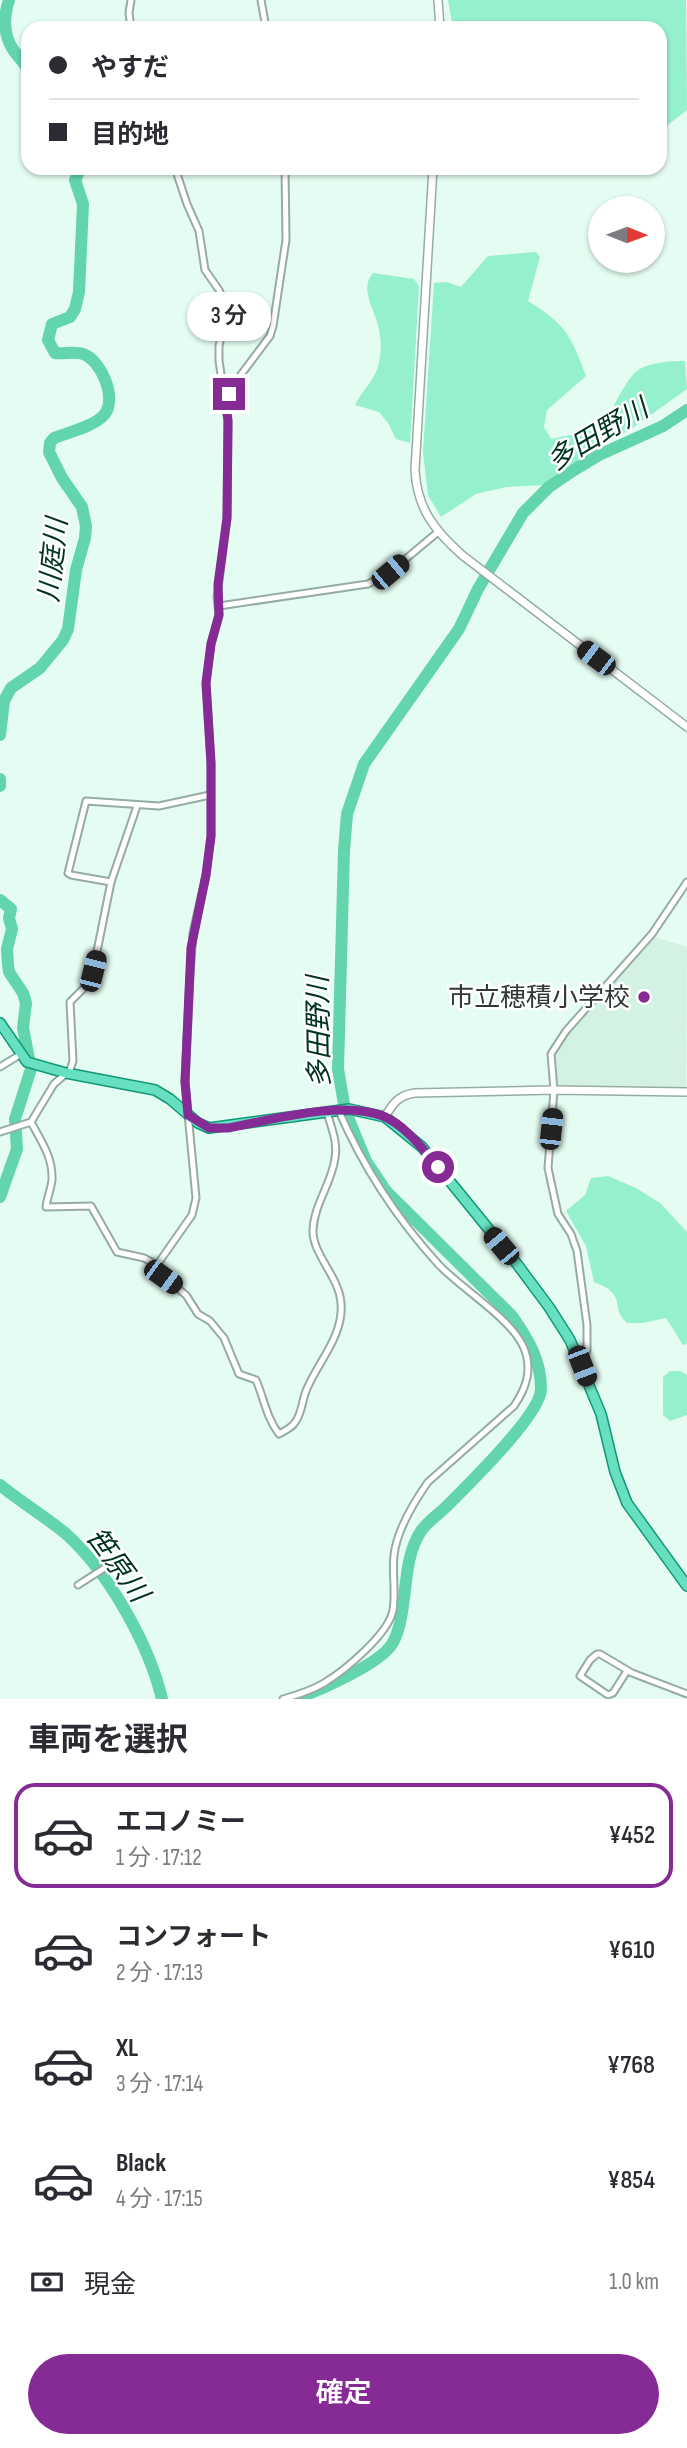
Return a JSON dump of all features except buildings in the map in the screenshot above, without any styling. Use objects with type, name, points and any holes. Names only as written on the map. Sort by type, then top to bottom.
[{"type":"main road","points":[[0,1023],[27,1062],[66,1073],[155,1090],[209,1128],[228,1128],[338,1109],[385,1117],[422,1147],[517,1264],[570,1340],[601,1414],[615,1472],[627,1503],[687,1586]]},
{"type":"street","points":[[130,21],[131,0]]},
{"type":"street","points":[[261,0],[265,21]]},
{"type":"street","points":[[438,0],[440,21]]},
{"type":"street","points":[[177,175],[200,231],[205,270],[223,300],[225,318],[219,346],[228,421],[229,472],[227,518],[218,584],[218,620],[206,683],[211,763],[210,851],[191,948],[185,1082],[196,1188],[195,1207],[189,1220],[157,1265],[158,1273],[186,1295],[198,1314],[209,1321],[224,1338],[239,1374],[256,1380],[262,1400],[279,1433],[290,1428],[300,1415],[306,1391],[330,1346],[341,1317],[342,1301],[331,1271],[314,1244],[313,1228],[318,1205],[336,1158],[335,1139],[326,1111]]},
{"type":"street","points":[[225,396],[271,336],[286,240],[285,175]]},
{"type":"street","points":[[433,175],[415,470],[419,500],[438,532],[477,567],[687,727]]},
{"type":"street","points":[[219,606],[368,584],[390,572],[438,532]]},
{"type":"street","points":[[111,881],[68,873],[86,802],[159,806],[210,796]]},
{"type":"street","points":[[0,1132],[28,1123],[54,1084],[70,1070],[75,1056],[70,1002],[93,971],[111,881],[137,806]]},
{"type":"street","points":[[582,1366],[587,1350],[587,1325],[577,1251],[571,1234],[558,1214],[548,1168],[554,1090],[550,1059],[558,1042],[643,945],[687,882]]},
{"type":"street","points":[[0,1067],[22,1055]]},
{"type":"street","points":[[385,1117],[394,1102],[405,1094],[415,1093],[554,1090],[687,1092]]},
{"type":"street","points":[[283,1699],[307,1692],[324,1683],[345,1668],[384,1630],[393,1610],[394,1554],[420,1493],[428,1482],[514,1406],[523,1394],[529,1376],[524,1347],[511,1328],[440,1265],[399,1215],[370,1172],[338,1109]]},
{"type":"street","points":[[28,1123],[50,1156],[52,1183],[46,1208],[91,1206],[117,1252],[144,1258],[157,1265]]},
{"type":"street","points":[[78,1585],[114,1562]]},
{"type":"street","points":[[627,1671],[613,1693],[608,1695],[580,1676],[597,1654],[627,1671],[687,1694]]},
{"type":"shaded area","name":"市立穂積小学校","points":[[655,937],[687,947],[686,1088],[559,1086],[556,1084],[553,1061],[558,1046]]},
{"type":"green space","points":[[448,0],[686,0],[687,110],[667,126],[667,21],[452,21]]},
{"type":"green space","points":[[536,252],[540,257],[528,301],[559,324],[571,340],[586,376],[547,410],[544,427],[551,439],[603,428],[628,381],[637,371],[647,366],[685,361],[687,389],[631,429],[583,456],[560,476],[544,485],[506,487],[476,494],[441,517],[428,495],[423,452],[434,283],[447,282],[461,287],[488,256]]},
{"type":"green space","points":[[373,273],[414,279],[419,286],[410,443],[396,439],[379,412],[355,405],[373,378],[380,357],[380,333],[367,289]]},
{"type":"green space","points":[[608,1176],[636,1188],[660,1203],[687,1232],[687,1344],[683,1345],[666,1318],[627,1323],[619,1312],[615,1296],[594,1282],[586,1246],[566,1211],[585,1195],[591,1178]]},
{"type":"green space","points":[[670,1371],[680,1371],[687,1375],[687,1415],[670,1421],[663,1415],[663,1377]]},
{"type":"waterway","name":"川庭川","points":[[9,0],[5,20],[6,33],[10,45],[21,60]]},
{"type":"waterway","name":"川庭川","points":[[0,735],[4,701],[11,688],[40,668],[63,640],[68,629],[76,570],[85,538],[86,526],[82,507],[62,478],[49,452],[50,443],[54,438],[99,419],[108,408],[106,381],[96,364],[80,353],[55,353],[48,340],[52,324],[70,317],[79,292],[83,204],[75,180],[78,175]]},
{"type":"waterway","name":"多田野川","points":[[295,1699],[362,1668],[392,1644],[400,1622],[411,1555],[421,1531],[502,1449],[529,1415],[541,1389],[539,1369],[532,1350],[512,1316],[386,1191],[366,1161],[345,1110],[338,1069],[347,814],[364,764],[459,629],[478,589],[523,513],[549,487],[574,470],[599,455],[663,426],[687,410]]},
{"type":"waterway","name":"川庭川","points":[[0,779],[0,786]]},
{"type":"waterway","name":"川庭川","points":[[0,900],[11,909],[8,965],[26,1003],[23,1028],[31,1069],[15,1119],[17,1149],[0,1197]]},
{"type":"waterway","name":"笹原川","points":[[0,1485],[65,1533],[96,1567],[137,1632],[162,1699]]},
{"type":"place","name":"市立穂積小学校","points":[[644,997]]},
{"type":"route","points":[[229,394],[225,396],[229,472],[227,518],[217,597],[219,615],[211,644],[206,683],[211,763],[211,836],[191,948],[185,1082],[188,1115],[209,1128],[228,1128],[338,1109],[373,1113],[402,1128],[438,1167]]}]
